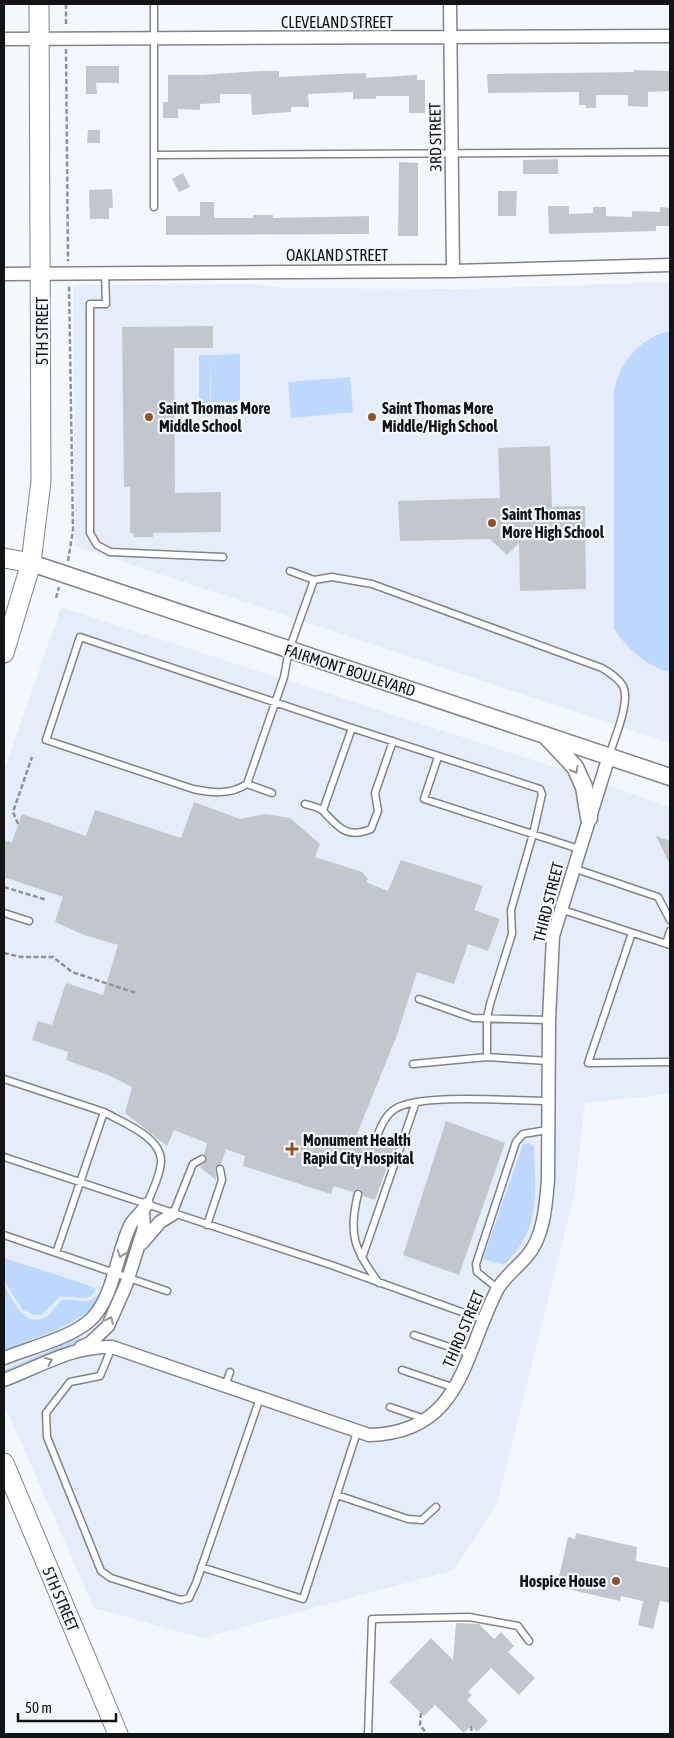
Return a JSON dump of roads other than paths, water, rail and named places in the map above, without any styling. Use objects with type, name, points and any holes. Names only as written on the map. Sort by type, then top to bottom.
[{"type":"main road","name":"5TH STREET","points":[[4,653],[31,563],[38,512],[42,454],[39,4]]},
{"type":"main road","points":[[4,558],[31,563]]},
{"type":"main road","name":"5TH STREET","points":[[4,1463],[118,1734]]},
{"type":"street","name":"3RD STREET","points":[[450,4],[453,271]]},
{"type":"street","name":"CLEVELAND STREET","points":[[4,40],[670,36]]},
{"type":"street","name":"OAKLAND STREET","points":[[4,274],[453,271],[670,265]]},
{"type":"street","name":"FAIRMONT BOULEVARD","points":[[31,563],[670,777]]},
{"type":"street","points":[[543,734],[576,767],[584,787],[589,818]]},
{"type":"street","name":"THIRD STREET","points":[[4,1380],[74,1351],[92,1347],[112,1348],[368,1435],[393,1435],[426,1419],[455,1388],[497,1288],[529,1254],[541,1228],[546,1205],[548,1180],[547,1101],[553,936],[609,756]]},
{"type":"street","points":[[74,1351],[90,1343],[108,1326],[128,1278],[144,1228],[145,1208]]},
{"type":"street","points":[[4,1358],[70,1332],[88,1321],[101,1306],[131,1223],[145,1208]]},
{"type":"street","points":[[138,1247],[160,1222],[173,1214]]},
{"type":"street","points":[[70,1332],[98,1336],[112,1348]]},
{"type":"lane","points":[[154,4],[154,207]]},
{"type":"lane","points":[[154,155],[670,152]]},
{"type":"lane","points":[[105,273],[106,304],[90,304],[90,533],[97,545],[110,552],[223,557]]},
{"type":"lane","points":[[290,571],[314,580],[332,577],[372,584],[602,668],[617,678],[624,688],[625,700],[609,756]]},
{"type":"lane","points":[[314,580],[289,650],[285,676],[275,703],[247,784],[236,791],[212,793],[193,789],[46,740],[80,637],[275,703],[438,757],[540,789],[542,794],[533,834],[511,910],[512,934],[487,1018],[487,1057]]},
{"type":"lane","points":[[322,810],[352,728]]},
{"type":"lane","points":[[305,804],[322,810],[338,828],[349,832],[361,833],[371,828],[378,811],[375,794],[393,742]]},
{"type":"lane","points":[[438,757],[424,799],[579,848]]},
{"type":"lane","points":[[247,784],[272,793]]},
{"type":"lane","points":[[573,868],[658,897],[670,920]]},
{"type":"lane","points":[[560,909],[668,945],[670,930]]},
{"type":"lane","points":[[4,913],[29,921]]},
{"type":"lane","points":[[632,933],[588,1063],[670,1062]]},
{"type":"lane","points":[[418,999],[473,1018],[549,1020]]},
{"type":"lane","points":[[413,1064],[487,1057],[548,1061]]},
{"type":"lane","points":[[4,1079],[104,1112],[133,1128],[158,1148],[161,1161],[159,1174],[145,1208]]},
{"type":"lane","points":[[375,1141],[382,1122],[395,1108],[422,1100],[547,1101]]},
{"type":"lane","points":[[362,1258],[416,1102]]},
{"type":"lane","points":[[56,1254],[104,1112]]},
{"type":"lane","points":[[497,1288],[477,1272],[476,1264],[516,1142],[523,1134],[547,1130]]},
{"type":"lane","points":[[4,1157],[145,1208],[207,1224],[484,1320]]},
{"type":"lane","points":[[173,1214],[193,1164],[202,1160]]},
{"type":"lane","points":[[207,1224],[222,1180],[220,1169]]},
{"type":"lane","points":[[358,1194],[352,1218],[354,1241],[362,1258],[380,1284]]},
{"type":"lane","points":[[4,1236],[167,1291]]},
{"type":"lane","points":[[414,1335],[470,1354]]},
{"type":"lane","points":[[112,1348],[100,1376],[70,1382],[46,1413],[47,1437],[101,1570],[111,1578],[181,1600],[188,1598],[201,1568],[260,1398]]},
{"type":"lane","points":[[402,1370],[455,1388]]},
{"type":"lane","points":[[225,1386],[230,1372]]},
{"type":"lane","points":[[390,1407],[426,1419]]},
{"type":"lane","points":[[201,1568],[303,1599],[357,1432]]},
{"type":"lane","points":[[337,1495],[408,1518],[422,1520],[436,1506]]},
{"type":"lane","points":[[368,1734],[372,1619],[469,1617],[518,1626],[529,1641]]},
{"type":"place","name":"Saint Thomas More Middle School","points":[[149,417]]},
{"type":"place","name":"Saint Thomas More Middle/High School","points":[[372,417]]},
{"type":"place","name":"Saint Thomas More High School","points":[[492,523]]},
{"type":"place","name":"Monument Health Rapid City Hospital","points":[[292,1149]]},
{"type":"place","name":"Hospice House","points":[[616,1581]]}]
